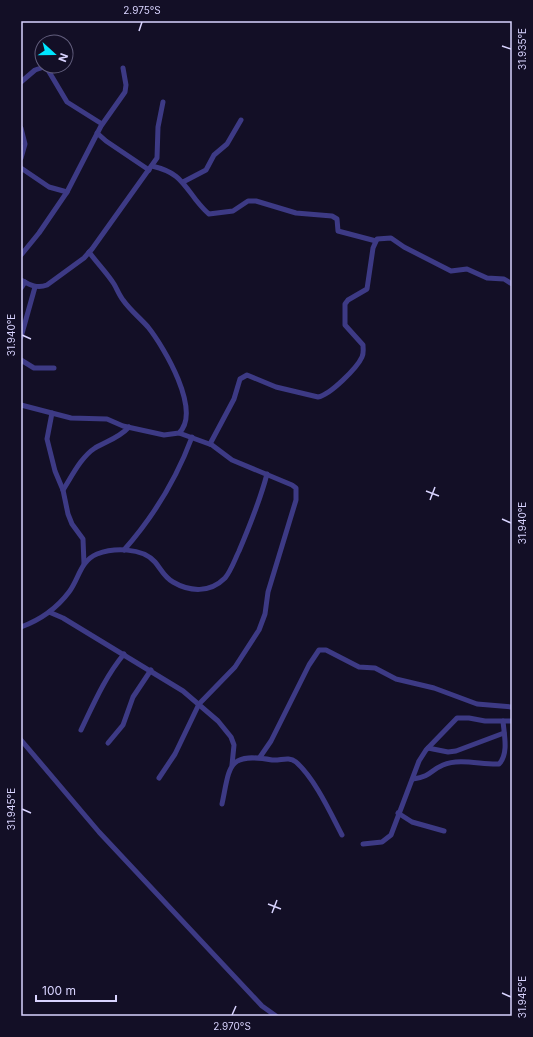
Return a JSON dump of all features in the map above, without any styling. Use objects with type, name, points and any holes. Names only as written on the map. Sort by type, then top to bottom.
[{"type":"street","points":[[21,82],[35,70],[44,67],[48,70],[67,102],[102,124]]},
{"type":"street","points":[[21,255],[39,233],[67,192],[102,124],[125,92],[126,86],[123,68]]},
{"type":"street","points":[[21,288],[23,281],[36,287],[42,287],[56,280],[89,252],[157,158],[159,150],[158,126],[163,102]]},
{"type":"street","points":[[182,182],[206,170],[214,155],[227,144],[241,120]]},
{"type":"street","points":[[21,128],[25,144],[21,158]]},
{"type":"street","points":[[98,133],[106,141],[150,168],[168,170],[182,182],[209,214],[233,211],[243,203],[256,202],[296,213],[332,216],[337,219],[338,231],[376,241],[383,238],[391,238],[404,247],[451,271],[467,269],[488,278],[504,279],[512,284]]},
{"type":"street","points":[[21,168],[49,187],[67,192]]},
{"type":"street","points":[[210,444],[234,399],[240,379],[243,376],[247,375],[276,387],[318,397],[323,396],[336,386],[361,359],[363,345],[346,325],[345,304],[348,300],[367,289],[376,241]]},
{"type":"street","points":[[89,252],[109,277],[128,307],[149,328],[177,375],[183,389],[186,415],[184,426],[179,433]]},
{"type":"street","points":[[21,337],[36,287]]},
{"type":"street","points":[[21,360],[34,368],[54,368]]},
{"type":"street","points":[[21,405],[71,418],[100,417],[129,427],[164,436],[179,433],[192,437],[210,444],[232,460],[292,485],[296,492],[296,500],[268,592],[265,614],[259,630],[245,654],[235,667],[199,704],[174,754],[159,778]]},
{"type":"street","points":[[52,413],[47,439],[55,471],[63,490],[68,514],[72,524],[83,539],[84,564]]},
{"type":"street","points":[[63,490],[87,455],[96,448],[118,437],[129,427]]},
{"type":"street","points":[[124,550],[152,516],[169,489],[192,437]]},
{"type":"street","points":[[21,627],[42,618],[49,612],[69,592],[84,564],[97,554],[124,550],[136,552],[152,560],[168,578],[184,587],[198,590],[212,586],[225,578],[237,556],[259,505],[267,474]]},
{"type":"street","points":[[49,612],[63,618],[184,691],[218,721],[231,736],[234,749],[232,765],[227,777],[222,804]]},
{"type":"street","points":[[260,757],[271,741],[309,665],[319,650],[326,650],[359,667],[375,668],[396,679],[434,688],[477,704],[512,707]]},
{"type":"street","points":[[81,730],[102,686],[114,666],[124,654]]},
{"type":"street","points":[[108,743],[123,725],[133,697],[151,670]]},
{"type":"street","points":[[363,844],[382,842],[391,835],[398,813],[407,798],[419,761],[428,748],[457,718],[469,718],[485,722],[512,721]]},
{"type":"street","points":[[413,779],[425,777],[444,764],[499,764],[503,760],[505,752],[503,721]]},
{"type":"street","points":[[428,748],[448,752],[456,751],[504,733]]},
{"type":"street","points":[[21,740],[99,832],[262,1006],[276,1016]]},
{"type":"street","points":[[232,765],[243,758],[260,757],[273,760],[284,758],[295,761],[313,784],[342,835]]},
{"type":"street","points":[[398,813],[412,822],[444,831]]}]
